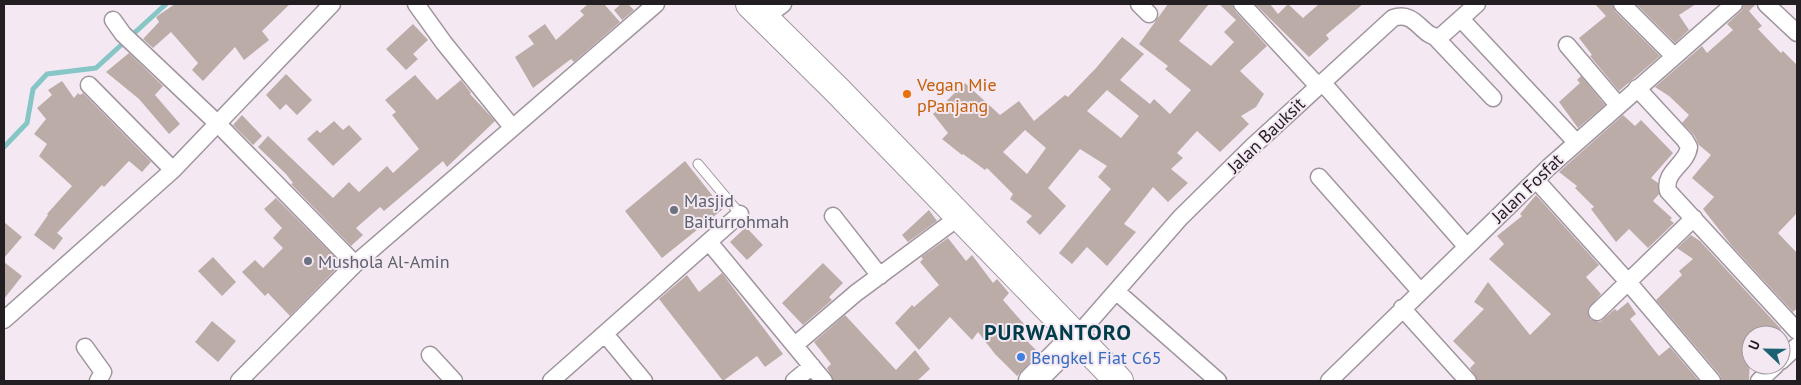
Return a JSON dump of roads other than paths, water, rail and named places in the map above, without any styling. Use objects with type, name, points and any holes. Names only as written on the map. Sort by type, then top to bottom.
[{"type":"highway","points":[[765,8],[838,91],[1119,381]]},
{"type":"main road","points":[[1032,381],[1076,337]]},
{"type":"street","points":[[4,320],[173,170],[332,4]]},
{"type":"street","points":[[416,4],[444,43],[512,127]]},
{"type":"street","points":[[239,381],[355,264],[656,4]]},
{"type":"street","points":[[1242,4],[1320,84],[1466,246]]},
{"type":"street","points":[[1436,38],[1446,33],[1477,4]]},
{"type":"street","points":[[1622,4],[1674,56]]},
{"type":"street","name":"Jalan Fosfat","points":[[1329,381],[1466,246],[1576,142],[1734,4]]},
{"type":"street","points":[[1766,4],[1797,33]]},
{"type":"street","name":"Jalan Bauksit","points":[[1076,337],[1180,218],[1320,84],[1393,18],[1401,15],[1408,16],[1436,38],[1493,98]]},
{"type":"street","points":[[1461,19],[1576,142]]},
{"type":"street","points":[[113,20],[128,38],[217,123],[355,264]]},
{"type":"street","points":[[1567,45],[1618,105]]},
{"type":"street","points":[[89,86],[173,170]]},
{"type":"street","points":[[1637,88],[1688,143],[1687,155],[1668,179],[1667,187],[1797,331]]},
{"type":"street","points":[[1319,177],[1420,291]]},
{"type":"street","points":[[1536,180],[1628,282],[1712,381]]},
{"type":"street","points":[[551,381],[740,214]]},
{"type":"street","points":[[833,216],[880,276]]},
{"type":"street","points":[[795,345],[856,293],[959,217]]},
{"type":"street","points":[[1597,312],[1694,218]]},
{"type":"street","points":[[709,242],[824,381]]},
{"type":"street","points":[[1117,292],[1218,381]]},
{"type":"street","points":[[1402,308],[1468,381]]},
{"type":"street","points":[[605,334],[644,381]]},
{"type":"street","points":[[85,347],[103,372],[98,381]]},
{"type":"street","points":[[430,355],[454,381]]},
{"type":"street","points":[[794,381],[812,366]]},
{"type":"lane","points":[[698,164],[740,214]]},
{"type":"waterway","points":[[4,147],[27,123],[33,89],[47,74],[96,68],[166,4]]},
{"type":"place","name":"Vegan Mie pPanjang","points":[[907,94]]},
{"type":"place","name":"Masjid Baiturrohmah","points":[[674,210]]},
{"type":"place","name":"Mushola Al-Amin","points":[[308,261]]},
{"type":"place","name":"Bengkel Fiat C65","points":[[1021,357]]},
{"type":"district","name":"PURWANTORO","points":[[1058,332]]}]
